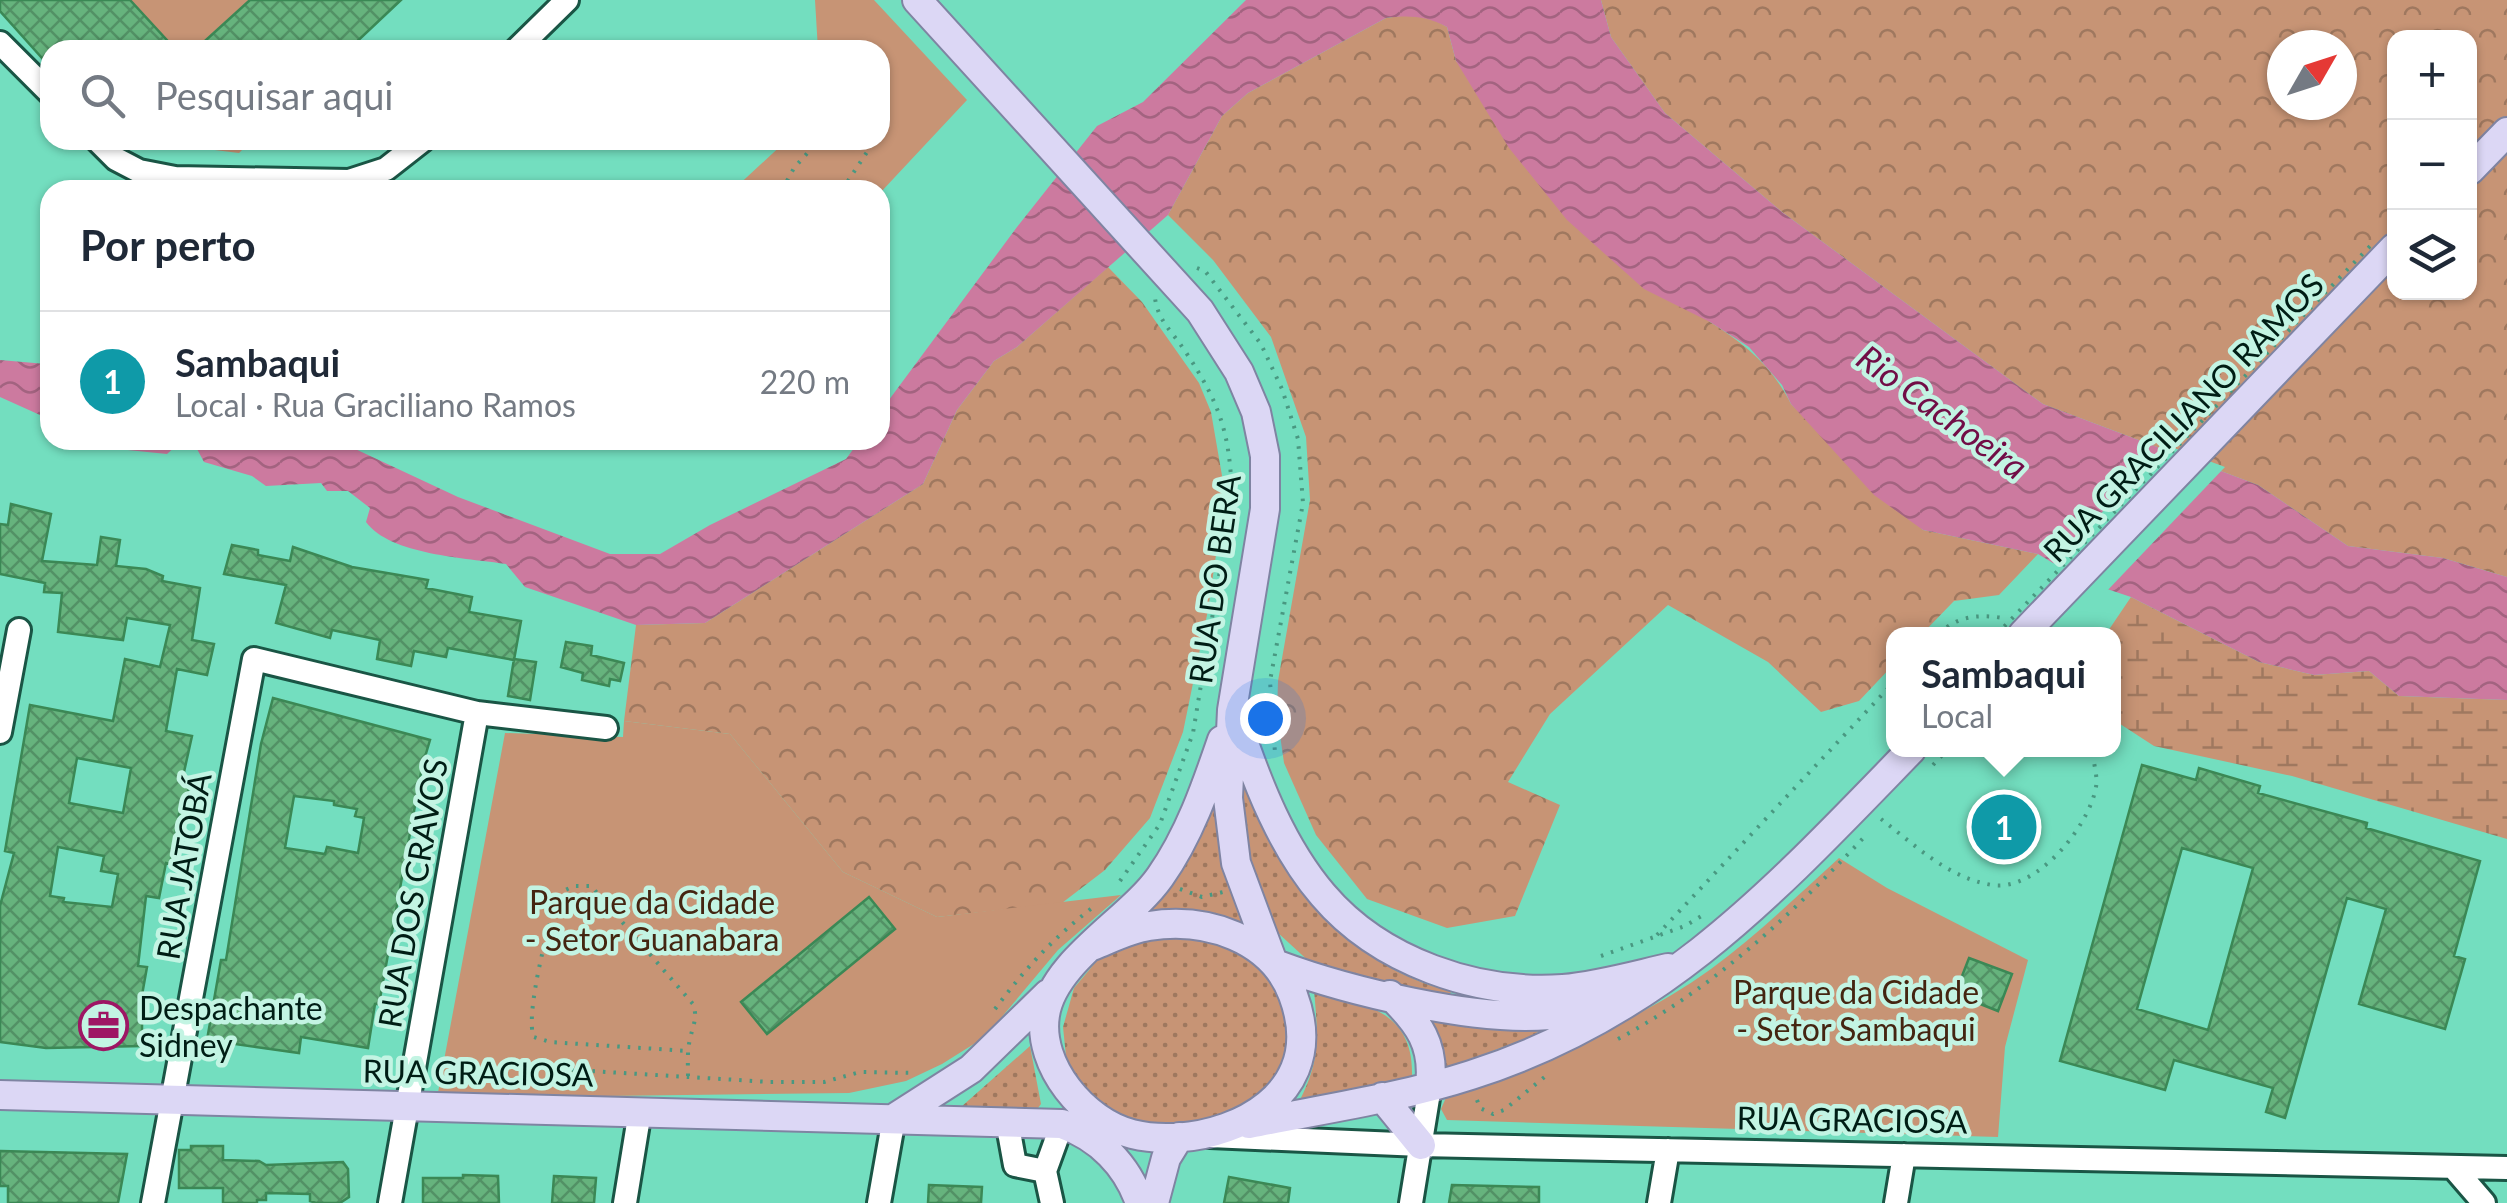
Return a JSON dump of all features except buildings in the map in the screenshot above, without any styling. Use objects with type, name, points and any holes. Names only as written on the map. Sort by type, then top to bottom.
[{"type":"main road","name":"RUA DO BERA","points":[[917,0],[1149,254],[1223,342],[1256,412],[1266,456],[1265,509],[1232,710],[1230,833],[1243,888],[1274,961]]},
{"type":"main road","points":[[2477,163],[2507,132]]},
{"type":"main road","name":"RUA GRACILIANO RAMOS","points":[[2020,627],[2386,248]]},
{"type":"main road","name":"RUA DO BERA","points":[[1092,946],[1161,876],[1194,816],[1232,710]]},
{"type":"main road","points":[[1232,710],[1253,770],[1303,868],[1344,916],[1402,956],[1467,980],[1516,988],[1563,989],[1668,968]]},
{"type":"main road","points":[[1059,1078],[1076,1098],[1120,1130],[1152,1138],[1196,1134],[1430,1086],[1503,1064],[1619,1011],[1702,950],[1777,887],[1904,757]]},
{"type":"main road","points":[[894,1118],[971,1069],[1023,1022],[1092,946],[1145,926],[1190,925],[1236,936],[1274,961],[1312,978],[1509,1016],[1552,1014],[1588,1006],[1702,950]]},
{"type":"main road","points":[[1154,1203],[1166,1158],[1196,1134],[1247,1118],[1274,1101],[1290,1082],[1300,1058],[1302,1032],[1298,1008],[1274,961]]},
{"type":"main road","points":[[1056,986],[1045,1013],[1044,1036],[1059,1078],[1062,1124]]},
{"type":"main road","points":[[1390,995],[1426,1036],[1431,1050],[1430,1086]]},
{"type":"main road","name":"RUA GRACIOSA","points":[[0,1095],[1062,1124],[1091,1137],[1122,1168],[1140,1203]]},
{"type":"main road","points":[[1382,1096],[1420,1146]]},
{"type":"street","points":[[526,40],[567,0]]},
{"type":"street","points":[[0,43],[40,83]]},
{"type":"street","points":[[107,150],[139,171],[175,178],[291,180]]},
{"type":"street","points":[[352,180],[386,168],[410,150]]},
{"type":"street","points":[[0,732],[19,630]]},
{"type":"street","name":"RUA JATOBÁ","points":[[154,1203],[254,659],[477,713]]},
{"type":"street","points":[[477,713],[606,728]]},
{"type":"street","name":"RUA DOS CRAVOS","points":[[390,1203],[477,713]]},
{"type":"street","points":[[1410,1203],[1430,1086]]},
{"type":"street","points":[[625,1203],[640,1111]]},
{"type":"street","points":[[879,1203],[894,1118]]},
{"type":"street","points":[[1007,1121],[1016,1166],[1045,1171]]},
{"type":"street","points":[[1052,1203],[1045,1171],[1062,1124]]},
{"type":"street","name":"RUA GRACIOSA","points":[[1196,1134],[1420,1146],[2507,1168]]},
{"type":"street","points":[[1659,1203],[1668,1150]]},
{"type":"street","points":[[1896,1203],[1904,1155]]},
{"type":"street","points":[[2453,1167],[2484,1203]]},
{"type":"path","points":[[787,180],[810,150]]},
{"type":"path","points":[[849,180],[868,150]]},
{"type":"path","points":[[2003,627],[2386,248]]},
{"type":"path","points":[[1112,892],[1160,824],[1193,733],[1232,498],[1224,421],[1184,348],[1157,315],[1149,254]]},
{"type":"path","points":[[1186,265],[1205,271],[1261,344],[1282,389],[1298,439],[1303,502],[1270,681],[1276,760]]},
{"type":"path","points":[[1946,627],[1975,615],[2002,617],[2014,627]]},
{"type":"path","points":[[1654,938],[1886,691]]},
{"type":"path","points":[[1881,819],[1953,874],[1996,886],[2032,876],[2080,828],[2097,786],[2093,757]]},
{"type":"path","points":[[688,1051],[550,1042],[534,1037],[530,1020],[546,937],[561,892],[574,886],[591,886],[693,1004],[697,1016],[688,1051],[688,1076]]},
{"type":"path","points":[[996,1008],[1023,970],[1100,902]]},
{"type":"path","points":[[1602,956],[1685,926],[1710,910]]},
{"type":"path","points":[[481,1083],[509,1066],[770,1082],[824,1082],[860,1072],[913,1074],[928,1069]]},
{"type":"green space","points":[[0,0],[401,0],[359,40],[40,40]]},
{"type":"green space","points":[[815,0],[874,0],[967,100],[890,182],[744,180],[776,150],[890,150],[890,40],[817,40]]},
{"type":"green space","points":[[1601,0],[2507,0],[2507,577],[2443,558],[2348,546],[2258,485],[2043,404],[1782,212],[1665,113],[1611,37]]},
{"type":"green space","points":[[1386,18],[1431,18],[1447,27],[1456,61],[1710,322],[1756,357],[1791,404],[1923,530],[2038,554],[1999,595],[1954,601],[1929,627],[1886,627],[1886,672],[1859,701],[1821,712],[1768,662],[1668,605],[1550,714],[1508,782],[1560,805],[1515,916],[1447,928],[1367,899],[1316,835],[1284,763],[1277,714],[1278,681],[1310,500],[1306,437],[1271,337],[1213,260],[1168,215],[1222,116],[1248,93]]},
{"type":"green space","points":[[1108,267],[1142,302],[1199,383],[1211,412],[1225,493],[1208,610],[1183,732],[1150,818],[1105,870],[1062,903],[937,917],[843,872],[730,734],[624,721],[636,625],[705,623],[923,484],[957,410],[994,361],[1017,347]]},
{"type":"green space","points":[[2131,597],[2259,662],[2314,675],[2369,671],[2399,696],[2507,700],[2507,839],[2292,776],[2154,746],[2121,725],[2121,627],[2111,627]]},
{"type":"green space","name":"Parque da Cidade - Setor Guanabara","points":[[624,721],[730,734],[843,872],[937,917],[1121,895],[1058,950],[985,1037],[906,1081],[849,1093],[437,1098],[505,733],[623,737]]},
{"type":"green space","points":[[1241,773],[1274,846],[1319,910],[1378,960],[1412,978],[1451,991],[1449,1000],[1314,966],[1277,932],[1260,904],[1243,836]]},
{"type":"green space","points":[[1219,781],[1218,839],[1227,882],[1245,929],[1147,914],[1176,874]]},
{"type":"green space","name":"Parque da Cidade - Setor Sambaqui","points":[[1839,858],[1887,888],[2028,960],[2005,1047],[1998,1137],[1447,1120],[1441,1109],[1448,1093],[1584,1040],[1681,989],[1744,943]]},
{"type":"green space","points":[[1195,933],[1231,944],[1263,968],[1283,1005],[1287,1046],[1276,1083],[1218,1125],[1158,1131],[1119,1120],[1087,1094],[1067,1066],[1063,1027],[1074,988],[1100,957],[1135,939]]},
{"type":"green space","points":[[1314,990],[1368,1006],[1395,1024],[1405,1037],[1412,1076],[1408,1080],[1299,1102],[1316,1047]]},
{"type":"green space","points":[[1426,1020],[1546,1027],[1530,1037],[1439,1071]]},
{"type":"green space","points":[[1030,1046],[1041,1104],[1038,1108],[961,1107]]},
{"type":"water","name":"Rio Cachoeira","points":[[1246,0],[1601,0],[1611,37],[1665,113],[1782,212],[2043,404],[2258,485],[2348,546],[2443,558],[2507,577],[2507,700],[2399,696],[2369,671],[2314,675],[2259,662],[2131,597],[2083,581],[2038,554],[1923,530],[1874,495],[1791,404],[1782,385],[1749,347],[1710,322],[1644,289],[1567,220],[1509,148],[1456,61],[1447,27],[1417,17],[1386,18],[1248,93],[1222,116],[1168,215],[1017,347],[994,361],[957,410],[923,484],[705,623],[636,625],[525,587],[506,564],[430,553],[393,542],[366,522],[370,508],[348,491],[327,491],[321,483],[266,486],[252,476],[204,462],[198,450],[357,450],[458,497],[610,554],[660,554],[710,525],[846,459],[853,450],[890,450],[890,398],[1097,126],[1143,102]]},
{"type":"water","points":[[0,360],[40,363],[40,415],[0,397]]},
{"type":"water","points":[[128,450],[172,450],[167,454]]},
{"type":"pier","points":[[2166,445],[2225,467],[2105,593],[2081,585],[2050,567]]},
{"type":"place","name":"Sambaqui","points":[[2004,827]]},
{"type":"place","name":"Despachante Sidney","points":[[104,1025]]}]
